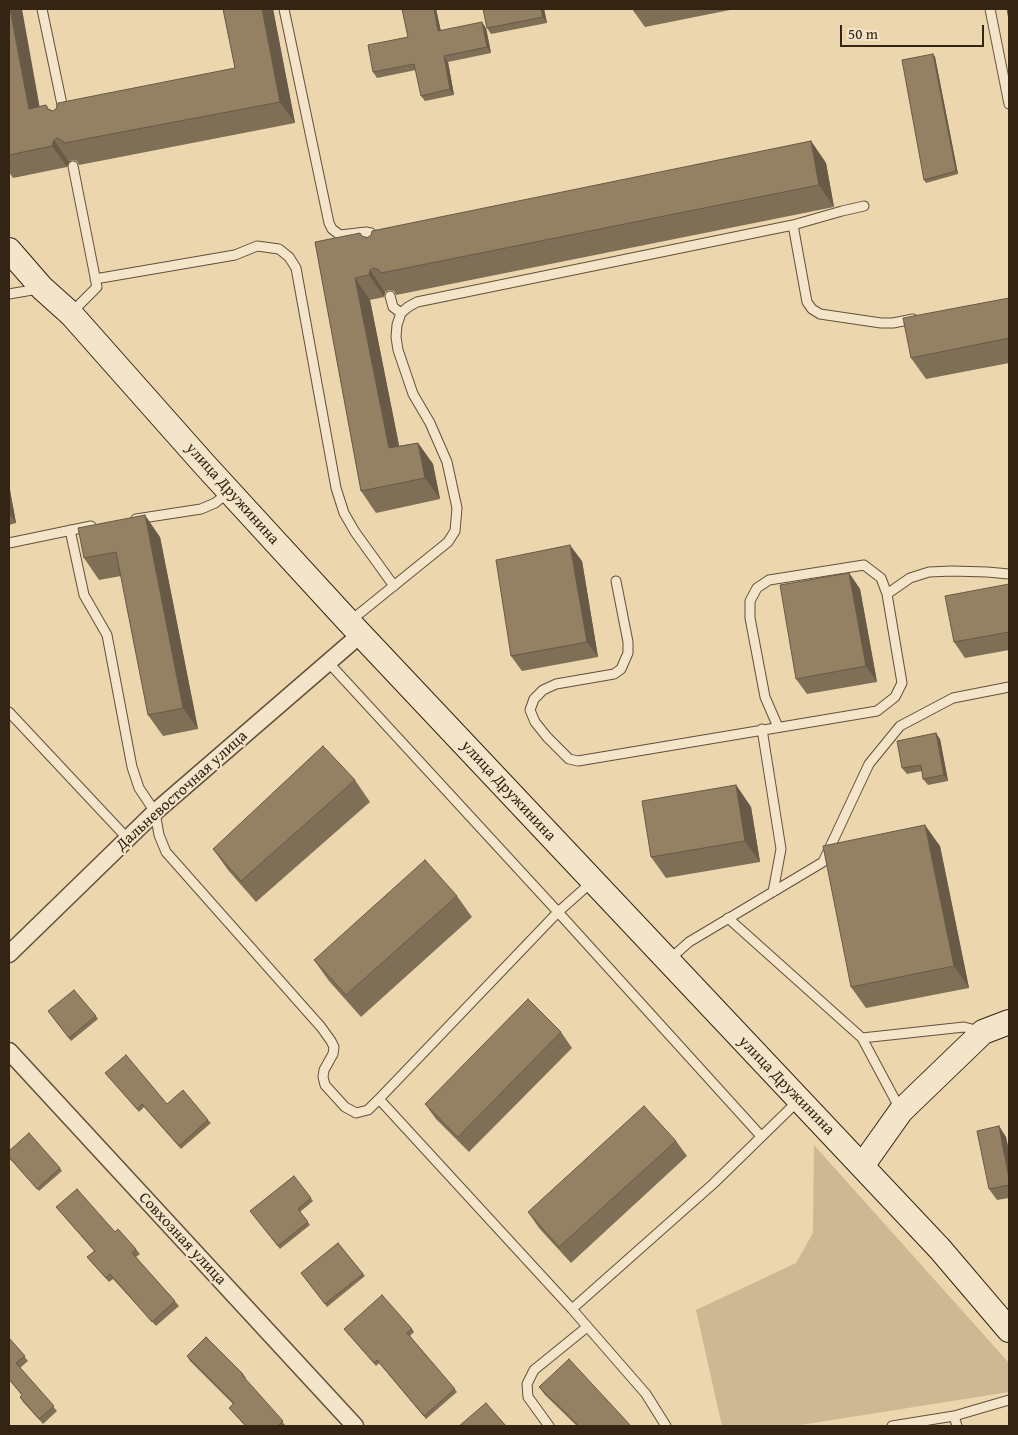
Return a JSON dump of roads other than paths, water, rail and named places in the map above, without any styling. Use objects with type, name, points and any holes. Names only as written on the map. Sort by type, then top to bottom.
[{"type":"main road","name":"улица Дружинина","points":[[9,250],[42,288],[71,314],[355,628],[940,1249],[1009,1330]]},
{"type":"main road","points":[[862,1166],[901,1112],[983,1032],[1009,1022]]},
{"type":"street","name":"Дальневосточная улица","points":[[9,954],[155,812],[328,662],[355,628]]},
{"type":"street","name":"Совхозная улица","points":[[9,1051],[355,1426]]},
{"type":"lane","points":[[42,9],[67,126]]},
{"type":"lane","points":[[284,9],[329,223],[332,229],[340,235],[360,232],[371,233],[376,238],[380,248]]},
{"type":"lane","points":[[990,9],[1009,104]]},
{"type":"lane","points":[[71,314],[97,287],[74,166]]},
{"type":"lane","points":[[355,628],[394,586],[448,542],[455,531],[457,508],[447,462],[430,423],[412,394],[400,358],[396,338],[396,325],[401,313],[408,307],[417,302],[793,225],[864,206]]},
{"type":"lane","points":[[793,225],[807,302],[812,309],[820,314],[881,323],[894,323],[922,317]]},
{"type":"lane","points":[[95,279],[235,255],[257,246],[279,249],[289,257],[296,268],[336,488],[344,513],[354,532],[394,586]]},
{"type":"lane","points":[[9,294],[42,288]]},
{"type":"lane","points":[[390,296],[393,307],[401,313]]},
{"type":"lane","points":[[126,521],[200,509],[215,503],[230,492]]},
{"type":"lane","points":[[9,543],[98,525]]},
{"type":"lane","points":[[70,530],[84,596],[107,634],[132,767],[139,788],[155,812],[159,835],[166,852],[331,1040],[334,1047],[322,1077],[325,1085],[345,1107],[356,1113],[368,1110],[558,912],[593,881]]},
{"type":"lane","points":[[616,581],[628,642],[628,653],[621,668],[614,674],[556,684],[543,690],[534,699],[530,710],[535,722],[569,759],[578,760],[877,711],[895,697],[902,683],[887,594],[880,578],[864,565],[769,580],[757,588],[750,601],[750,618],[765,697],[778,727]]},
{"type":"lane","points":[[887,594],[910,578],[929,572],[952,571],[1009,574]]},
{"type":"lane","points":[[328,662],[761,1136]]},
{"type":"lane","points":[[668,961],[688,942],[823,862],[869,764],[900,726],[953,698],[1009,687]]},
{"type":"lane","points":[[9,712],[128,839]]},
{"type":"lane","points":[[762,729],[781,849],[773,892]]},
{"type":"lane","points":[[728,918],[862,1038],[901,1112]]},
{"type":"lane","points":[[862,1038],[964,1027],[983,1032]]},
{"type":"lane","points":[[379,1099],[572,1309],[646,1394],[666,1426]]},
{"type":"lane","points":[[572,1309],[713,1184],[799,1100]]},
{"type":"lane","points":[[549,1426],[528,1397],[527,1384],[534,1370],[587,1327]]},
{"type":"lane","points":[[892,1426],[954,1416],[1009,1400]]},
{"type":"lane","points":[[954,1416],[956,1426]]}]
